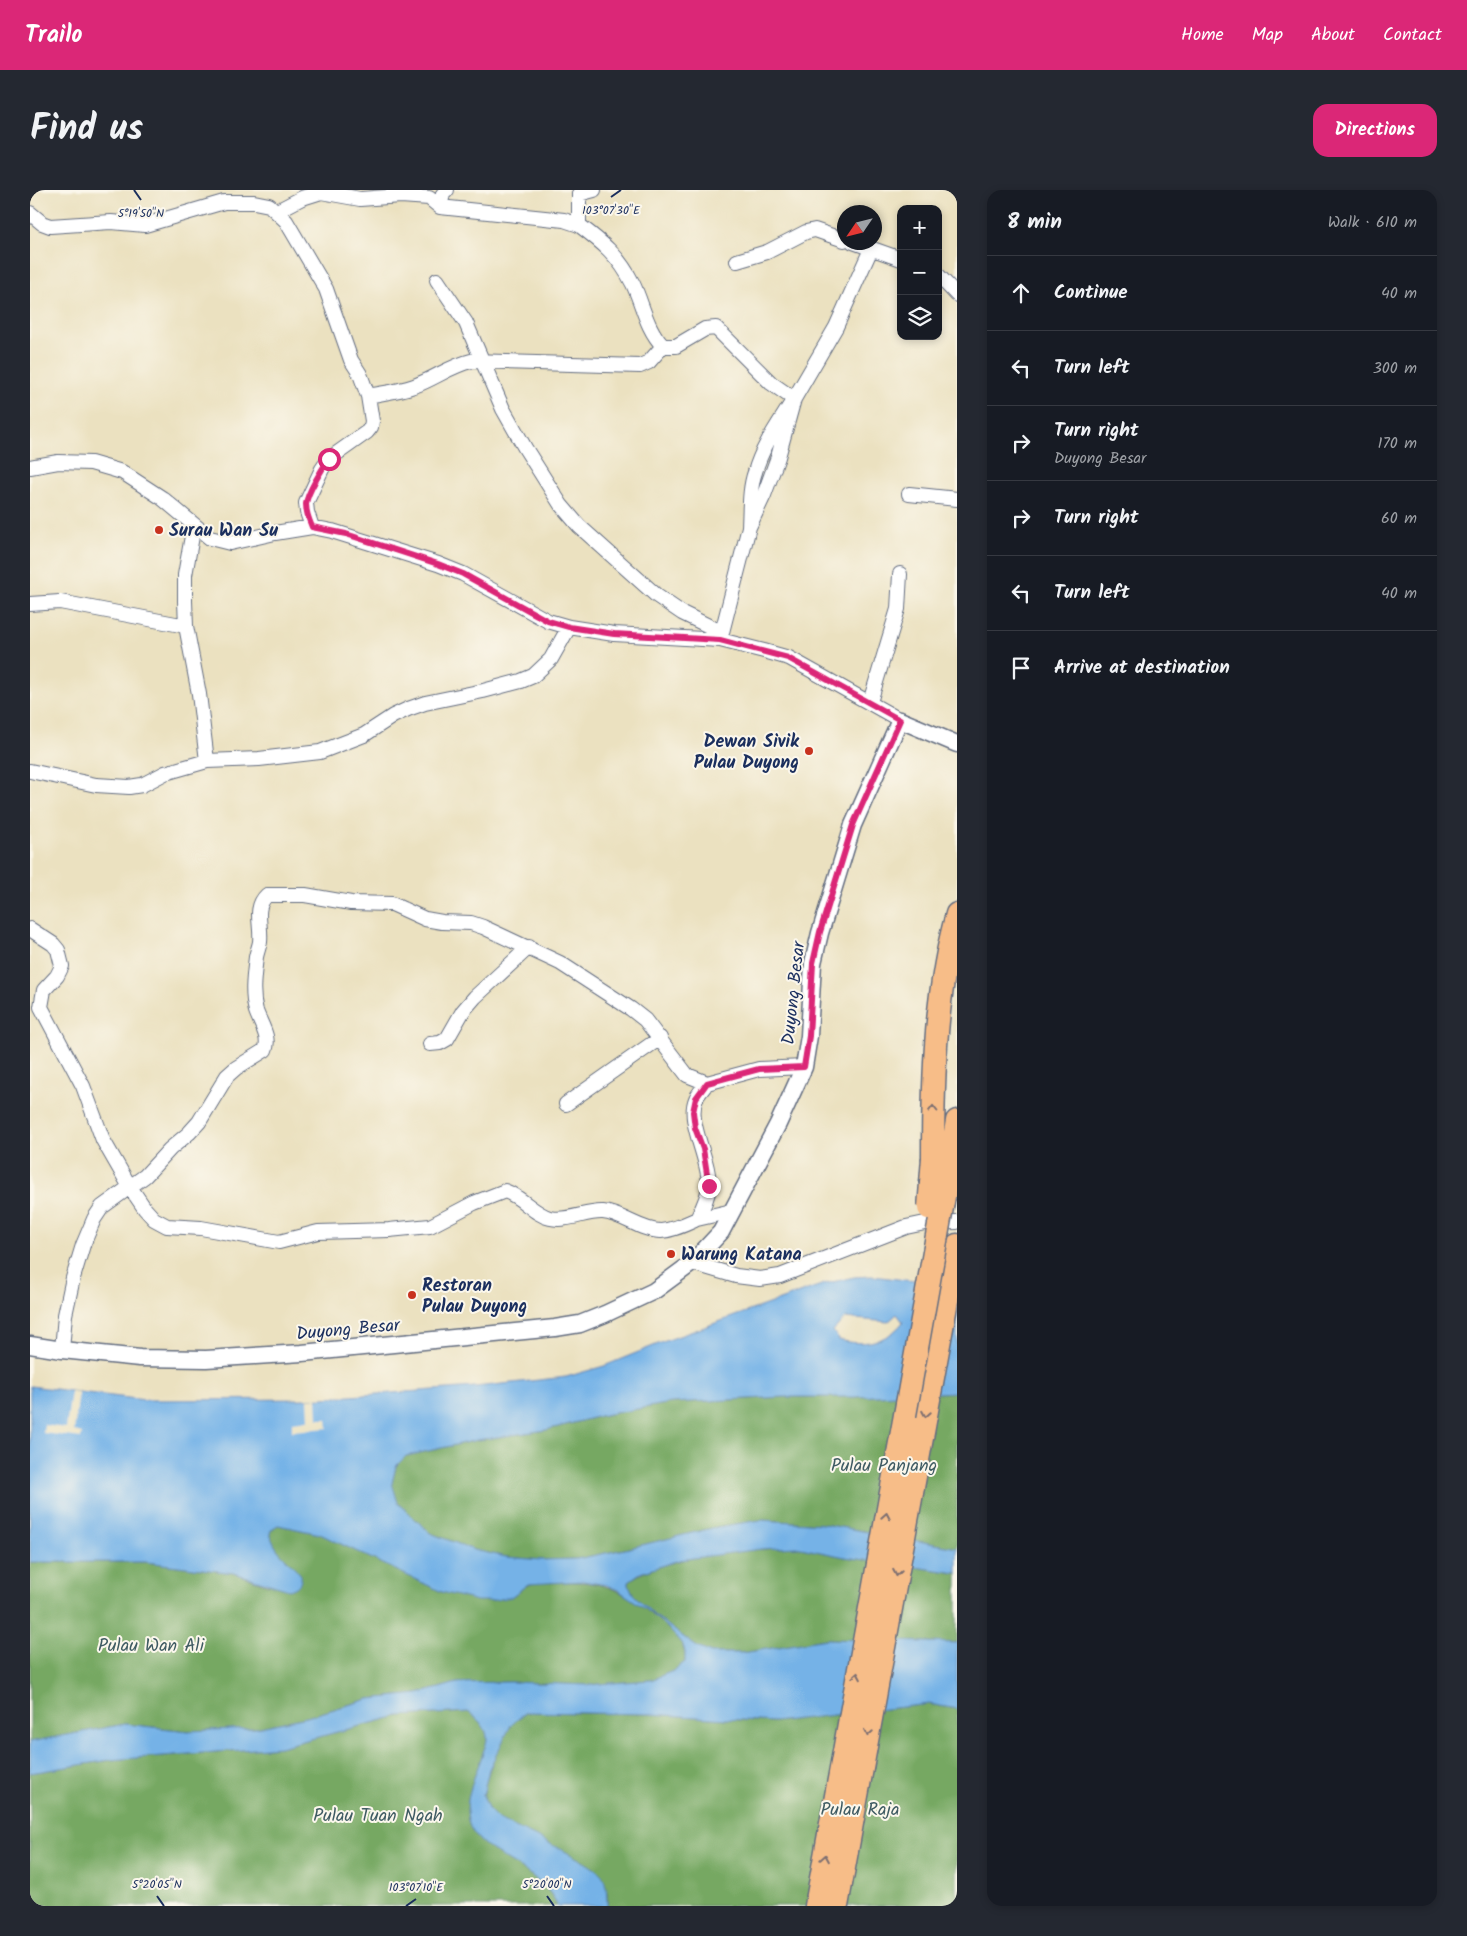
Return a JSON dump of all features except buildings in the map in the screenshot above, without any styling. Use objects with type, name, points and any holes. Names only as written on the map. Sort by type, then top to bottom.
[{"type":"highway","points":[[942,1158],[933,1091],[936,1038],[949,943],[957,914]]},
{"type":"highway","points":[[837,1906],[852,1760],[905,1415],[926,1239],[942,1158],[957,1121]]},
{"type":"highway","points":[[816,1906],[852,1760],[933,1377],[957,1245]]},
{"type":"highway","points":[[933,1377],[957,1315]]},
{"type":"street","points":[[440,207],[443,194],[447,190]]},
{"type":"street","points":[[579,225],[579,192],[594,190]]},
{"type":"street","points":[[277,211],[302,198],[321,192],[360,199],[401,196],[429,198],[440,207],[555,219],[579,225],[604,243],[620,262],[633,284],[654,336],[663,346],[676,346],[705,329],[716,328],[771,383],[794,400]]},
{"type":"street","points":[[30,213],[42,223],[58,226],[110,222],[145,225],[224,202],[254,202],[268,205],[277,211],[294,233],[326,289],[351,360],[360,374],[368,396],[372,421],[371,427],[367,432],[329,459],[322,469],[306,503],[312,527]]},
{"type":"street","points":[[737,261],[767,252],[806,232],[815,230],[837,238]]},
{"type":"street","points":[[721,636],[749,527],[778,457],[794,400],[836,327],[871,250]]},
{"type":"street","points":[[874,250],[897,258]]},
{"type":"street","points":[[942,279],[957,295]]},
{"type":"street","points":[[438,280],[466,323],[504,409],[525,448],[561,505],[579,526],[657,596],[682,614],[721,636],[788,658],[900,720],[957,744]]},
{"type":"street","points":[[368,396],[412,387],[456,365],[471,360],[634,367],[649,362],[663,346]]},
{"type":"street","points":[[30,467],[58,462],[90,463],[122,472],[162,498],[210,538],[230,543],[312,527],[361,539],[463,574],[548,621],[569,627],[614,634],[721,636]]},
{"type":"street","points":[[909,494],[957,499]]},
{"type":"street","points":[[194,525],[185,576],[186,626],[199,694],[207,761]]},
{"type":"street","points":[[870,702],[898,609],[900,574]]},
{"type":"street","points":[[30,604],[60,602],[186,626]]},
{"type":"street","points":[[30,771],[96,785],[130,787],[142,784],[165,773],[207,761],[259,760],[320,752],[364,735],[393,716],[425,703],[483,691],[533,676],[551,659],[569,627]]},
{"type":"street","name":"Duyong Besar","points":[[30,1345],[140,1358],[206,1359],[302,1353],[580,1324],[654,1291],[692,1263],[721,1232],[778,1124],[804,1067],[809,1036],[813,963],[820,932],[853,825],[900,720]]},
{"type":"street","points":[[62,1350],[65,1315],[73,1278],[83,1245],[94,1219],[102,1207],[145,1176],[199,1122],[227,1076],[267,1046],[268,1041],[259,1021],[253,990],[256,955],[260,942],[258,912],[262,899],[267,894],[305,895],[351,902],[392,904],[425,919],[470,923],[529,948],[560,964],[631,1009],[645,1020],[687,1075],[707,1083],[759,1069],[804,1067]]},
{"type":"street","points":[[30,929],[53,944],[58,950],[62,966],[57,976],[44,990],[36,1005],[83,1086],[103,1140],[130,1188],[154,1219],[167,1226],[201,1228],[278,1242],[318,1232],[389,1230],[430,1226],[474,1203],[505,1191],[516,1195],[540,1214],[549,1218],[560,1219],[602,1212],[653,1230],[661,1231],[698,1219],[732,1211]]},
{"type":"street","points":[[430,1044],[440,1043],[447,1039],[463,1011],[475,997],[529,948]]},
{"type":"street","points":[[566,1104],[660,1038]]},
{"type":"street","points":[[698,1219],[706,1200],[709,1186],[703,1149],[695,1128],[693,1112],[696,1098],[707,1083]]},
{"type":"street","points":[[692,1263],[736,1276],[760,1279],[780,1276],[833,1257],[906,1227],[924,1223],[957,1222]]},
{"type":"green space","name":"Pulau Panjang","points":[[957,1392],[957,1548],[823,1524],[761,1520],[717,1527],[577,1559],[541,1560],[506,1557],[474,1550],[430,1533],[398,1503],[393,1491],[392,1483],[396,1466],[406,1456],[477,1440],[546,1430],[604,1415],[671,1403],[784,1397],[855,1397]]},
{"type":"green space","name":"Pulau Wan Ali","points":[[278,1525],[320,1534],[442,1592],[511,1597],[529,1584],[577,1582],[604,1586],[639,1604],[672,1632],[682,1645],[685,1662],[673,1671],[651,1680],[587,1685],[510,1682],[457,1683],[418,1694],[369,1699],[307,1717],[256,1728],[188,1731],[125,1724],[30,1742],[30,1562],[146,1562],[234,1573],[268,1585],[295,1568],[279,1552],[271,1538],[270,1532]]},
{"type":"green space","points":[[796,1547],[845,1557],[957,1573],[957,1643],[826,1639],[743,1653],[711,1653],[697,1647],[654,1615],[633,1594],[629,1585],[629,1581],[644,1572],[686,1559],[733,1552]]},
{"type":"green space","name":"Pulau Raja","points":[[929,1704],[957,1709],[957,1906],[607,1906],[607,1892],[587,1864],[498,1819],[489,1809],[484,1797],[489,1771],[498,1749],[511,1725],[526,1712],[650,1714],[774,1722]]},
{"type":"green space","name":"Pulau Tuan Ngah","points":[[468,1712],[484,1727],[487,1735],[486,1744],[471,1786],[468,1803],[468,1820],[473,1833],[483,1844],[539,1881],[550,1893],[557,1906],[30,1906],[30,1773],[110,1760],[280,1747],[398,1716]]},
{"type":"water","points":[[872,1276],[957,1286],[957,1392],[855,1397],[784,1397],[671,1403],[604,1415],[546,1430],[477,1440],[406,1456],[396,1466],[392,1483],[398,1503],[430,1533],[474,1550],[506,1557],[541,1560],[577,1559],[717,1527],[761,1520],[823,1524],[957,1548],[957,1573],[845,1557],[796,1547],[761,1549],[679,1560],[640,1573],[629,1581],[629,1585],[633,1594],[654,1615],[697,1647],[711,1653],[743,1653],[826,1639],[957,1643],[957,1709],[929,1704],[774,1722],[650,1714],[526,1712],[511,1725],[489,1769],[483,1795],[488,1809],[498,1819],[595,1869],[602,1875],[605,1882],[607,1906],[557,1906],[550,1893],[539,1881],[483,1844],[473,1833],[468,1820],[468,1803],[471,1786],[486,1744],[487,1735],[484,1727],[468,1712],[398,1716],[280,1747],[110,1760],[30,1773],[30,1742],[125,1724],[188,1731],[256,1728],[307,1717],[369,1699],[418,1694],[457,1683],[510,1682],[587,1685],[651,1680],[673,1671],[685,1662],[685,1652],[683,1645],[668,1628],[646,1609],[618,1590],[606,1585],[583,1581],[528,1584],[511,1597],[490,1601],[477,1601],[442,1592],[320,1534],[278,1525],[270,1532],[272,1539],[278,1550],[301,1575],[301,1581],[298,1585],[289,1590],[234,1573],[146,1562],[30,1562],[30,1386],[145,1400],[308,1399],[475,1387],[566,1377],[604,1366],[668,1340],[824,1284],[854,1277]],"holes":[[[897,1314],[903,1322],[890,1335],[874,1341],[857,1343],[839,1340],[833,1331],[845,1318],[888,1322]]]},
{"type":"pier","points":[[71,1391],[79,1392],[74,1431],[82,1433],[81,1438],[43,1433],[44,1425],[66,1428]]},
{"type":"pier","points":[[317,1398],[318,1419],[327,1419],[328,1428],[292,1431],[292,1422],[309,1420],[308,1399]]},
{"type":"place","name":"Surau Wan Su","points":[[159,530]]},
{"type":"place","name":"Dewan Sivik Pulau Duyong","points":[[809,751]]},
{"type":"place","name":"Warung Katana","points":[[671,1254]]},
{"type":"place","name":"Restoran Pulau Duyong","points":[[412,1295]]},
{"type":"route","points":[[329,459],[322,469],[306,503],[312,527],[346,534],[438,564],[463,574],[548,621],[569,627],[614,634],[720,640],[764,650],[788,658],[900,720],[853,825],[820,932],[813,963],[809,1036],[804,1067],[759,1069],[707,1083],[696,1098],[693,1112],[695,1128],[703,1149],[709,1186]]}]
